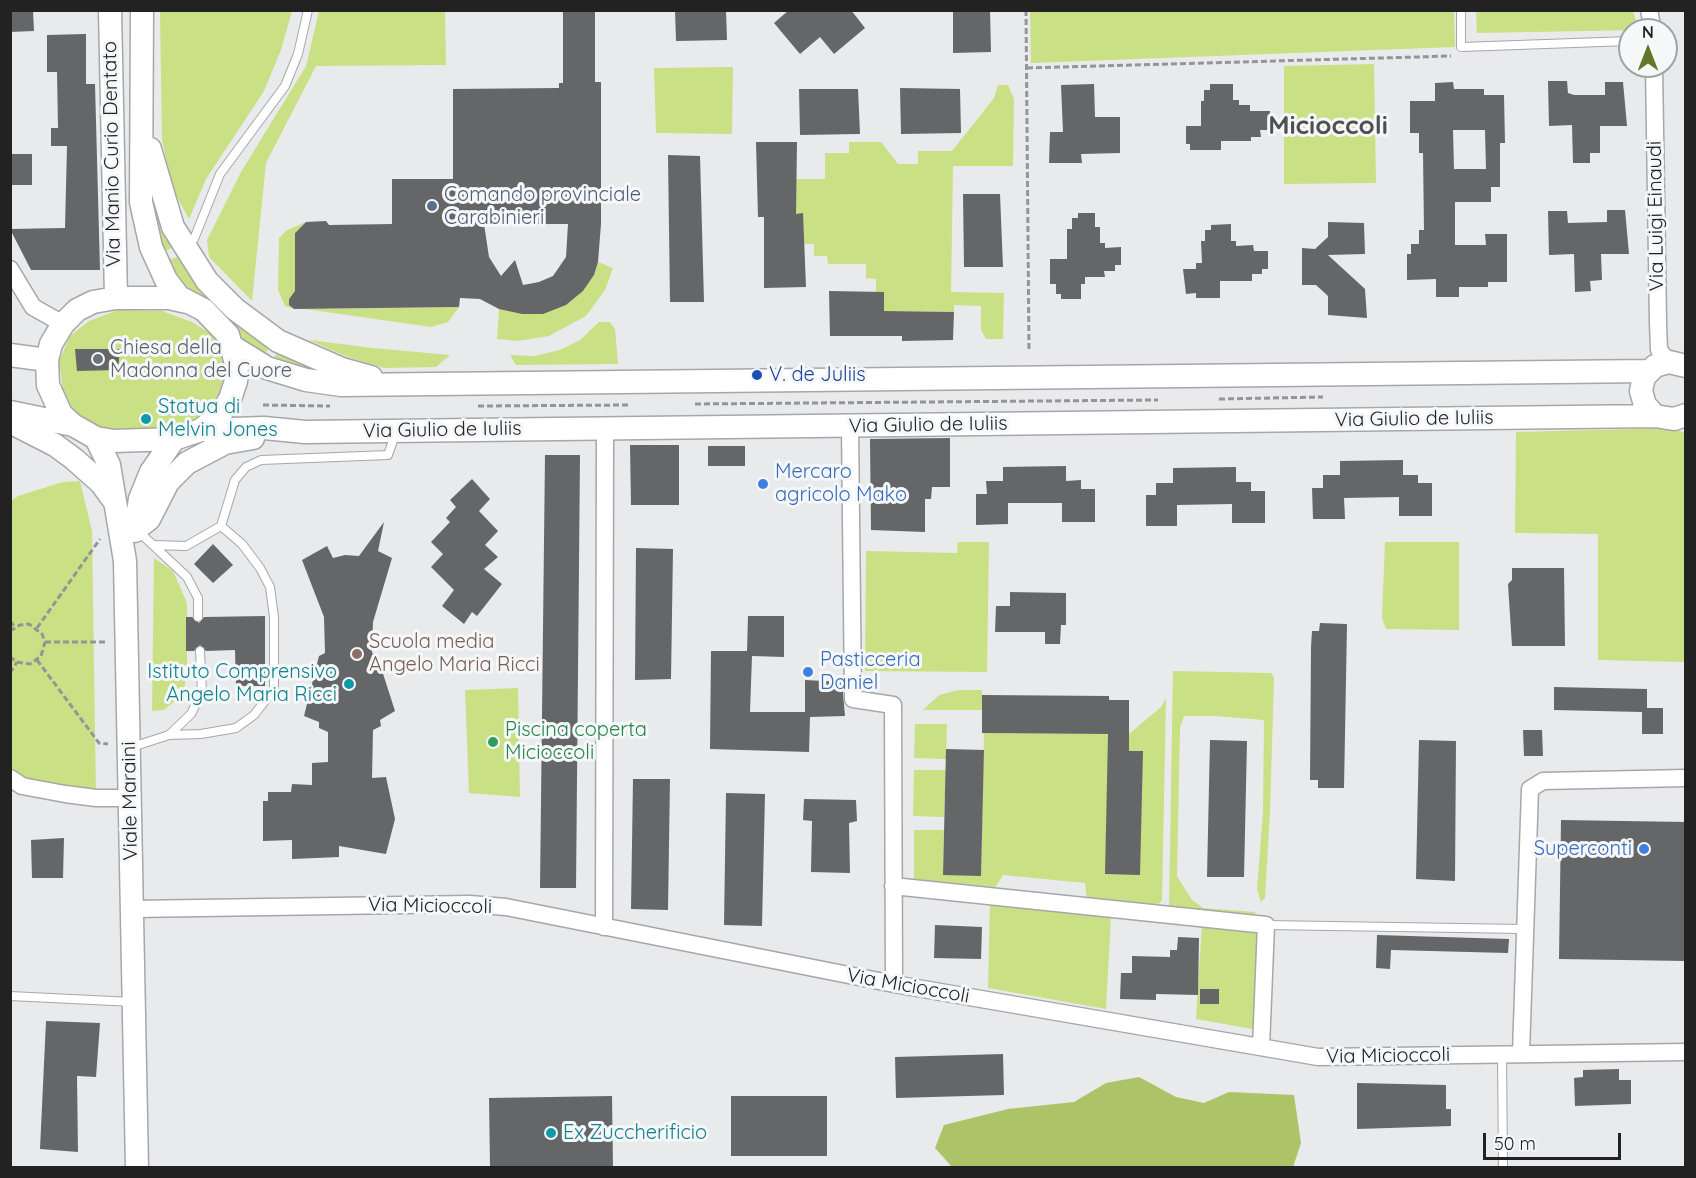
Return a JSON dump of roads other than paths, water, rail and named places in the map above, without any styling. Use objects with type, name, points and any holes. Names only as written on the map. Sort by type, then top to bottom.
[{"type":"main road","name":"Via Manio Curio Dentato","points":[[110,10],[116,298]]},
{"type":"main road","points":[[10,412],[73,425],[96,438],[114,441],[174,440],[201,430],[220,415],[230,399],[237,366],[233,347],[221,325],[204,310],[179,297],[166,280],[151,247],[141,202],[142,10]]},
{"type":"main road","points":[[142,116],[154,169],[173,227],[207,281],[235,309],[278,341],[342,369],[402,384]]},
{"type":"main road","points":[[73,425],[54,402],[48,385],[47,360],[51,344],[63,324],[77,310],[93,303],[116,298],[169,298],[187,302]]},
{"type":"main road","points":[[233,347],[267,368],[306,380],[341,385],[1649,371],[1654,366],[1677,364]]},
{"type":"main road","points":[[10,355],[47,360]]},
{"type":"main road","name":"Via Giulio de Iuliis","points":[[1649,371],[1644,377],[1641,391],[1645,405],[1675,419]]},
{"type":"main road","name":"Via Giulio de Iuliis","points":[[201,430],[264,428],[305,432],[1675,419]]},
{"type":"main road","points":[[10,422],[55,445],[74,459],[101,483],[116,504]]},
{"type":"main road","points":[[129,533],[149,519],[168,482],[187,463],[225,443],[305,432]]},
{"type":"main road","name":"Viale Maraini","points":[[96,438],[109,465],[116,504],[129,533],[125,561],[137,1167]]},
{"type":"main road","points":[[129,533],[151,472],[174,440]]},
{"type":"street","name":"Via Luigi Einaudi","points":[[1654,78],[1659,350],[1677,364]]},
{"type":"street","points":[[10,269],[33,307],[63,324]]},
{"type":"street","points":[[850,426],[853,699],[893,705],[894,984]]},
{"type":"street","points":[[604,927],[605,428]]},
{"type":"street","points":[[10,777],[22,786],[65,794],[96,798],[130,798]]},
{"type":"street","points":[[1521,1053],[1528,799],[1533,785],[1548,780],[1686,778]]},
{"type":"street","points":[[894,886],[1266,925],[1261,1047]]},
{"type":"street","name":"Via Micioccoli","points":[[132,909],[470,904],[506,907],[894,984],[1336,1058],[1521,1053],[1686,1052]]},
{"type":"lane","points":[[194,239],[220,174],[285,86],[298,54],[308,10]]},
{"type":"lane","points":[[1461,10],[1461,47],[1618,41]]},
{"type":"lane","points":[[155,545],[186,546],[221,526],[235,480],[246,467],[261,460],[388,455],[397,431]]},
{"type":"lane","points":[[129,748],[169,735],[236,728],[254,715],[274,689],[276,657],[270,587],[242,544],[221,526]]},
{"type":"lane","points":[[129,533],[155,545],[187,577],[198,598],[198,617]]},
{"type":"lane","points":[[169,735],[191,714],[201,692],[200,651]]},
{"type":"lane","points":[[1266,925],[1524,929]]},
{"type":"lane","points":[[10,996],[134,1002]]},
{"type":"lane","points":[[1502,1054],[1503,1167]]},
{"type":"place","name":"Comando provinciale Carabinieri","points":[[432,206]]},
{"type":"place","name":"Chiesa della Madonna del Cuore","points":[[98,359]]},
{"type":"place","name":"V. de Juliis","points":[[757,375]]},
{"type":"place","name":"Statua di Melvin Jones","points":[[146,419]]},
{"type":"place","name":"Mercaro agricolo Mako","points":[[763,484]]},
{"type":"place","name":"Scuola media Angelo Maria Ricci","points":[[357,654]]},
{"type":"place","name":"Pasticceria Daniel","points":[[808,672]]},
{"type":"place","name":"Istituto Comprensivo Angelo Maria Ricci","points":[[349,684]]},
{"type":"place","name":"Piscina coperta Micioccoli","points":[[493,742]]},
{"type":"place","name":"Superconti","points":[[1644,849]]},
{"type":"place","name":"Ex Zuccherificio","points":[[551,1133]]},
{"type":"district","name":"Micioccoli","points":[[1328,126]]}]
